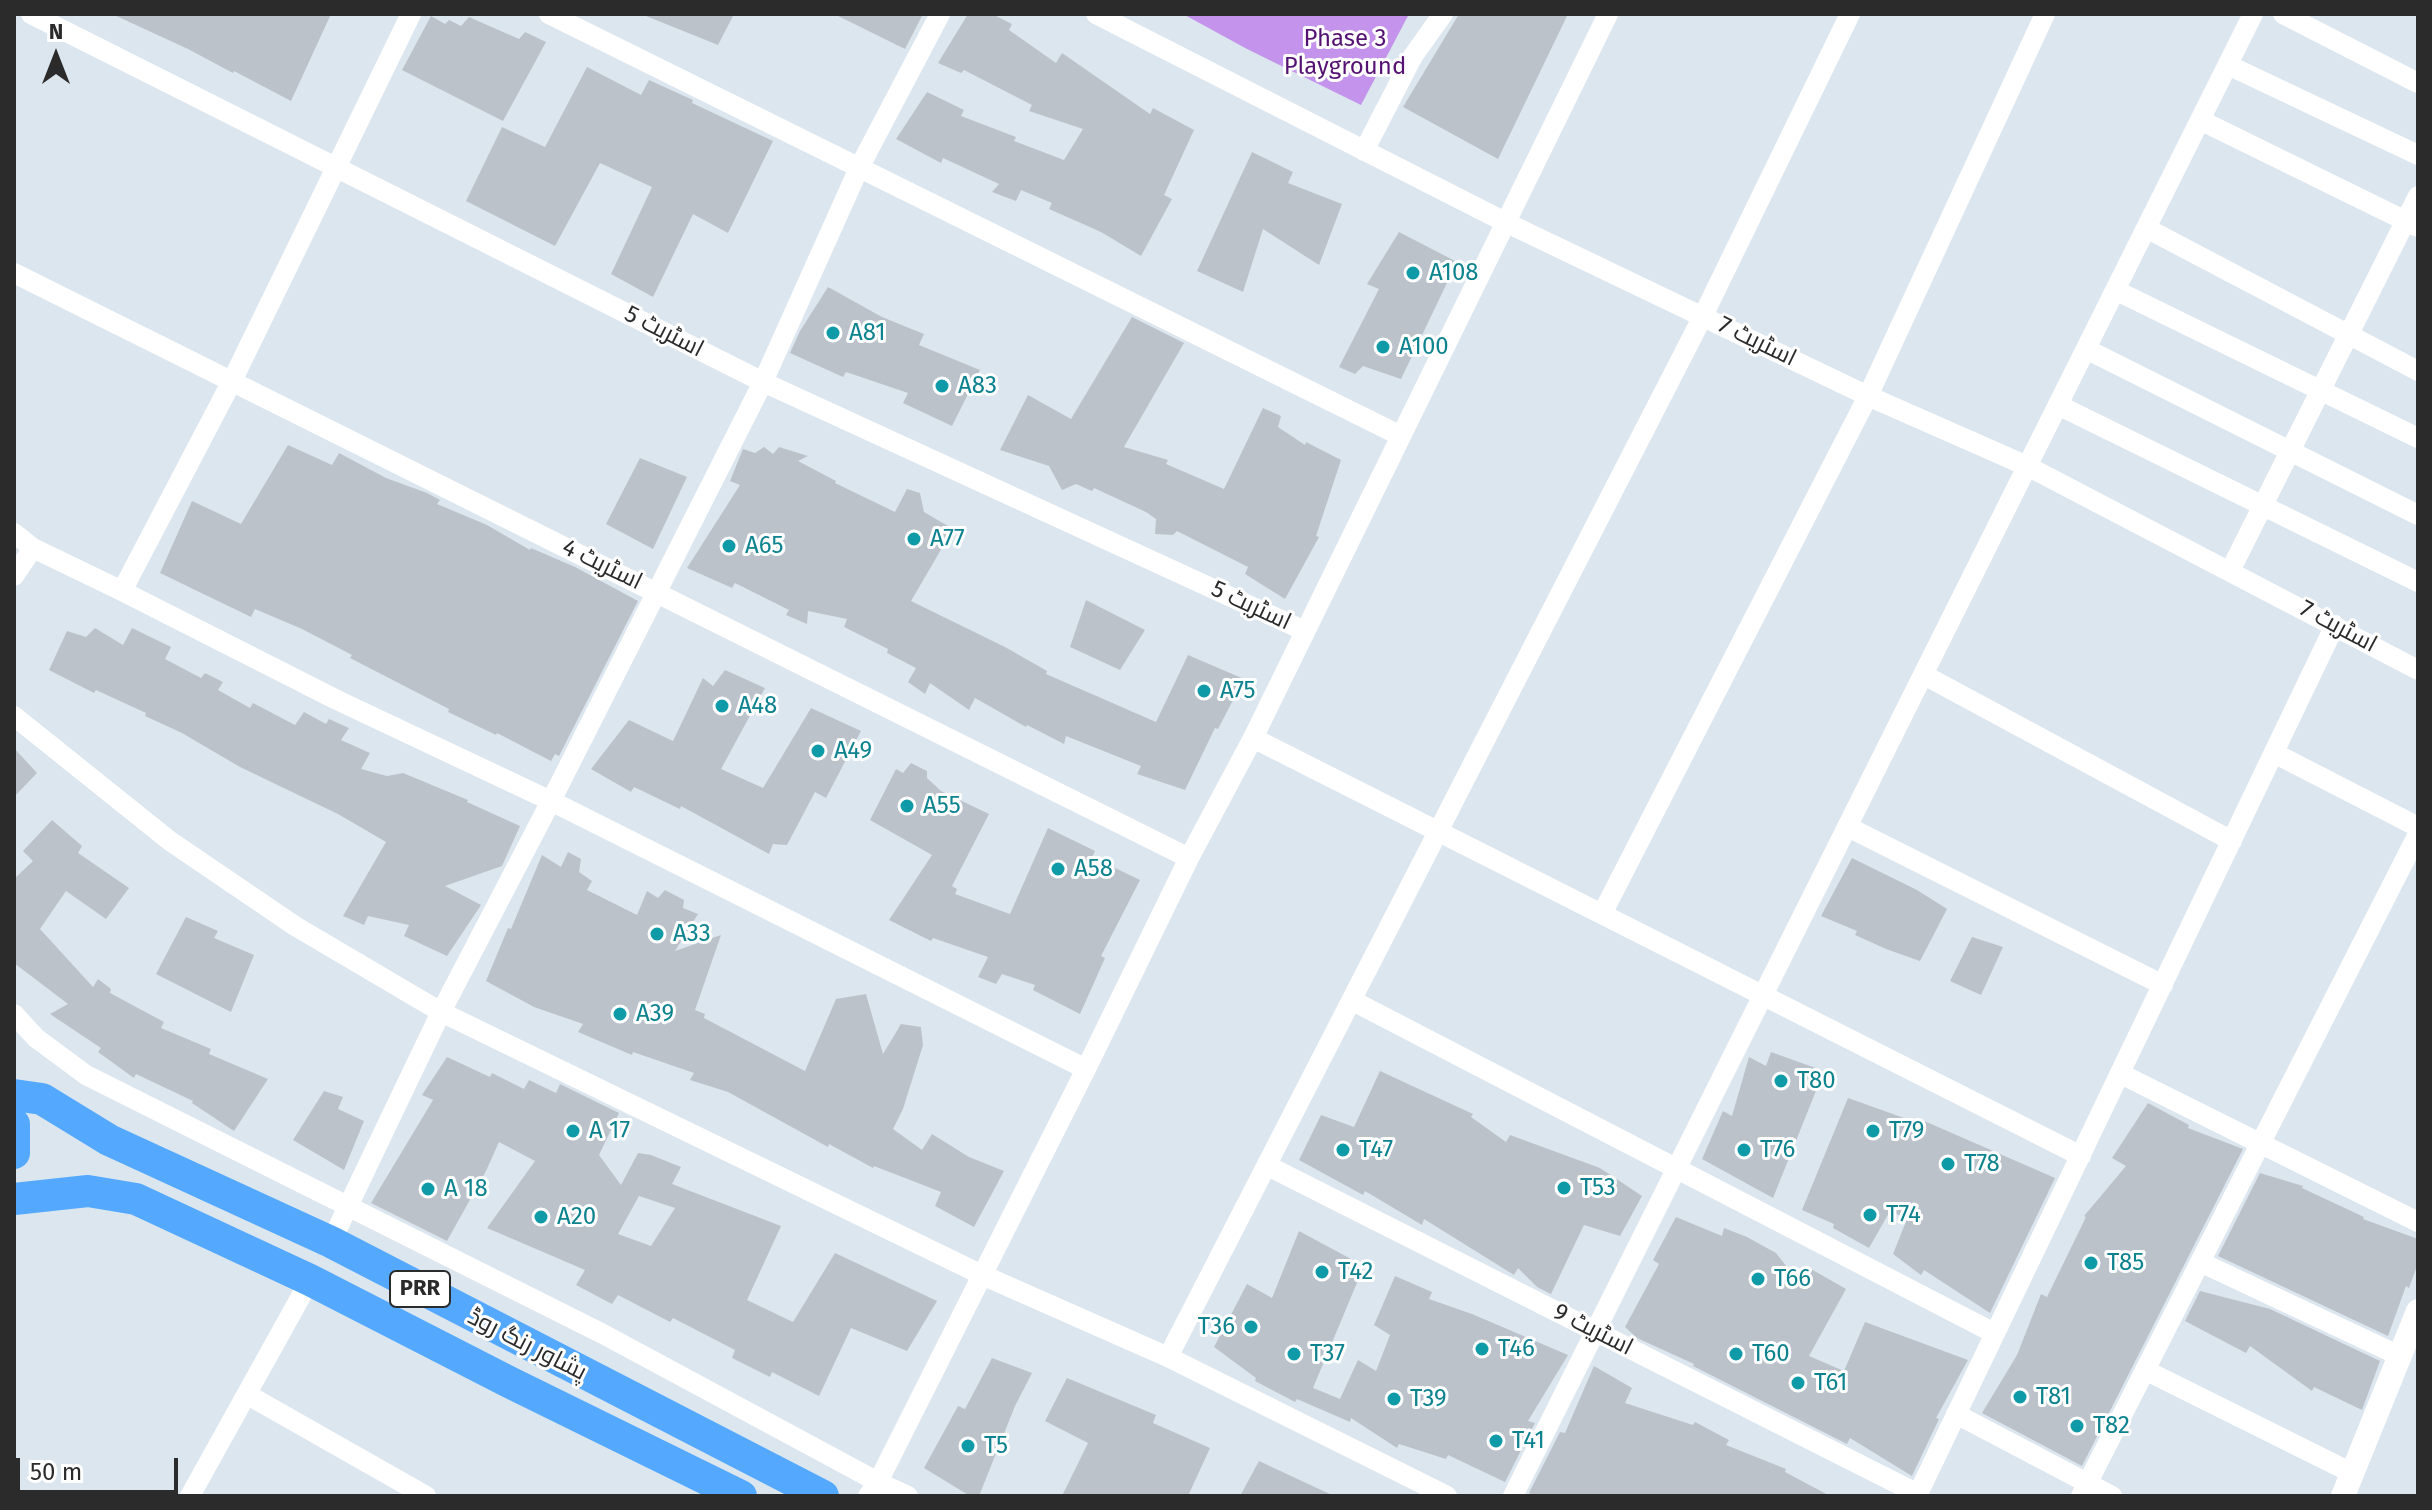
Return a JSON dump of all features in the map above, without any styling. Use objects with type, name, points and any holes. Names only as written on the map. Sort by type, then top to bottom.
[{"type":"highway","name":"پشاور رنگ روڈ","points":[[14,1095],[42,1099],[109,1140],[331,1242],[823,1496]]},
{"type":"highway","points":[[14,1124],[14,1153]]},
{"type":"highway","name":"پشاور رنگ روڈ","points":[[14,1199],[88,1191],[136,1199],[310,1280],[741,1496]]},
{"type":"street","name":"اسٹریٹ 5","points":[[31,14],[763,382],[1305,631]]},
{"type":"street","points":[[122,591],[232,381],[411,14]]},
{"type":"street","points":[[549,14],[1401,436]]},
{"type":"street","points":[[331,1242],[441,1012],[763,382],[859,168],[940,14]]},
{"type":"street","name":"اسٹریٹ 7","points":[[1096,14],[1505,222],[1868,396],[2027,466],[2418,670]]},
{"type":"street","points":[[1364,151],[1413,56],[1443,14]]},
{"type":"street","points":[[873,1489],[1189,858],[1253,738],[1608,14]]},
{"type":"street","points":[[1168,1357],[1703,316],[1850,14]]},
{"type":"street","points":[[1602,914],[1868,396],[2045,14]]},
{"type":"street","points":[[1513,1496],[2253,14]]},
{"type":"street","points":[[2283,14],[2418,83]]},
{"type":"street","points":[[2228,65],[2418,155]]},
{"type":"street","points":[[2200,120],[2412,224]]},
{"type":"street","points":[[2230,571],[2349,334],[2412,224],[2418,196]]},
{"type":"street","points":[[2146,228],[2418,371]]},
{"type":"street","name":"اسٹریٹ 4","points":[[14,273],[1189,858]]},
{"type":"street","points":[[2115,290],[2418,438]]},
{"type":"street","points":[[2086,349],[2418,515]]},
{"type":"street","points":[[2058,405],[2418,582]]},
{"type":"street","points":[[14,533],[33,548],[337,700],[551,801],[1086,1069]]},
{"type":"street","points":[[14,576],[33,548]]},
{"type":"street","points":[[1917,1495],[2335,625]]},
{"type":"street","points":[[1924,675],[2232,841]]},
{"type":"street","points":[[14,716],[182,850],[295,926],[441,1012],[980,1274],[1168,1357],[1447,1496]]},
{"type":"street","points":[[1253,738],[2081,1156]]},
{"type":"street","points":[[2274,753],[2418,827]]},
{"type":"street","points":[[1848,827],[2163,985]]},
{"type":"street","points":[[2084,1490],[2418,834]]},
{"type":"street","points":[[1353,1001],[1994,1333]]},
{"type":"street","points":[[14,1014],[36,1038],[86,1075],[603,1334],[873,1489],[908,1496]]},
{"type":"street","points":[[2121,1074],[2418,1222]]},
{"type":"street","name":"اسٹریٹ 9","points":[[1268,1166],[1917,1495]]},
{"type":"street","points":[[2200,1262],[2400,1356]]},
{"type":"street","points":[[190,1496],[310,1280]]},
{"type":"street","points":[[2343,1496],[2418,1311]]},
{"type":"street","points":[[2145,1370],[2352,1473]]},
{"type":"street","points":[[248,1395],[426,1496]]},
{"type":"street","points":[[1956,1414],[2084,1490],[2112,1496]]},
{"type":"green space","name":"Phase 3 Playground","points":[[1183,14],[1409,14],[1361,105]]},
{"type":"building","points":[[112,14],[331,14],[291,101]]},
{"type":"building","points":[[641,14],[734,14],[718,45]]},
{"type":"building","points":[[834,14],[923,14],[905,49]]},
{"type":"building","points":[[968,14],[992,14],[1012,24],[1009,30],[1056,63],[1062,53],[1150,114],[1153,108],[1194,130],[1164,195],[1172,199],[1141,256],[1101,232],[1049,209],[1052,203],[1021,190],[1016,201],[992,192],[999,184],[943,158],[941,163],[896,139],[927,92],[964,110],[961,116],[1064,160],[1083,129],[1029,111],[1032,105],[964,70],[961,73],[938,63]]},
{"type":"building","points":[[1459,14],[1568,14],[1498,159],[1403,107]]},
{"type":"building","points":[[431,16],[445,24],[449,20],[461,26],[469,17],[519,39],[525,32],[546,42],[503,121],[402,70]]},
{"type":"building","points":[[587,67],[641,95],[649,80],[773,141],[728,233],[693,214],[653,297],[611,274],[652,187],[600,163],[555,246],[466,201],[502,127],[545,147]]},
{"type":"building","points":[[1252,152],[1293,172],[1288,183],[1342,204],[1319,265],[1263,229],[1243,292],[1197,271]]},
{"type":"building","points":[[1399,232],[1457,262],[1401,379],[1363,366],[1355,374],[1339,367],[1379,289],[1367,284]]},
{"type":"building","points":[[828,287],[882,317],[924,334],[919,345],[980,370],[952,426],[903,403],[908,393],[846,372],[843,377],[790,353]]},
{"type":"building","points":[[1132,317],[1184,343],[1124,447],[1168,460],[1166,464],[1224,489],[1263,408],[1281,416],[1278,427],[1305,445],[1306,442],[1341,460],[1316,536],[1319,537],[1285,599],[1245,574],[1248,567],[1177,531],[1173,535],[1155,534],[1156,519],[1146,512],[1094,488],[1092,491],[1076,484],[1062,490],[1049,466],[1000,450],[1028,395],[1071,419]]},
{"type":"building","points":[[288,445],[332,465],[339,453],[386,478],[427,493],[440,500],[437,504],[487,525],[530,550],[575,567],[638,601],[559,756],[555,754],[551,761],[448,712],[449,709],[350,658],[352,655],[302,629],[255,609],[251,617],[160,573],[192,501],[241,524]]},
{"type":"building","points":[[764,447],[773,454],[779,447],[808,456],[798,461],[895,512],[907,489],[920,493],[924,512],[953,529],[911,601],[1005,647],[1047,671],[1046,674],[1156,722],[1188,655],[1244,679],[1218,729],[1215,728],[1185,790],[1137,774],[1141,766],[1066,736],[1064,744],[975,698],[969,710],[930,683],[925,694],[908,682],[916,668],[887,653],[888,649],[844,627],[847,619],[808,611],[807,624],[786,615],[789,610],[735,583],[732,588],[687,568],[740,485],[730,481],[743,449],[755,453]]},
{"type":"building","points":[[640,458],[687,477],[653,549],[606,524]]},
{"type":"building","points":[[1086,600],[1145,630],[1120,670],[1070,647]]},
{"type":"building","points":[[95,628],[123,645],[132,628],[171,647],[165,659],[201,678],[205,673],[223,682],[218,690],[250,708],[253,703],[295,725],[304,712],[326,724],[329,719],[349,728],[341,740],[370,753],[361,769],[387,776],[403,773],[520,826],[502,866],[445,886],[481,905],[447,956],[404,936],[409,925],[368,916],[364,925],[343,916],[386,842],[338,814],[240,767],[182,733],[145,716],[146,713],[96,690],[94,693],[49,670],[67,631],[86,637]]},
{"type":"building","points":[[725,670],[765,688],[721,769],[763,788],[811,708],[861,731],[826,798],[815,792],[787,845],[773,844],[769,854],[681,806],[680,809],[634,787],[631,792],[591,769],[629,720],[673,741],[703,678],[713,686]]},
{"type":"building","points":[[14,748],[37,773],[14,797]]},
{"type":"building","points":[[911,763],[927,771],[927,778],[941,791],[989,814],[952,886],[957,889],[955,894],[1010,914],[1048,828],[1095,851],[1092,857],[1140,880],[1101,956],[1105,958],[1080,1014],[1033,990],[1035,985],[1002,974],[996,984],[978,977],[988,957],[933,938],[931,941],[889,920],[932,855],[870,820],[896,769],[903,773]]},
{"type":"building","points":[[52,820],[82,846],[78,853],[129,888],[106,919],[66,891],[40,929],[93,987],[98,979],[111,989],[110,993],[164,1022],[161,1028],[211,1049],[209,1054],[268,1079],[234,1131],[193,1101],[136,1074],[134,1078],[98,1052],[101,1048],[50,1014],[68,1004],[14,963],[14,879],[33,861],[23,851]]},
{"type":"building","points":[[568,852],[581,859],[579,872],[592,881],[587,890],[637,915],[647,891],[658,898],[665,890],[684,900],[683,908],[698,914],[675,951],[721,935],[695,1010],[705,1014],[704,1018],[805,1071],[836,999],[866,994],[883,1054],[901,1024],[921,1027],[923,1045],[903,1109],[893,1129],[922,1150],[932,1134],[969,1157],[1004,1171],[974,1227],[935,1206],[941,1192],[873,1168],[829,1144],[828,1147],[728,1092],[690,1080],[694,1073],[633,1052],[632,1055],[578,1032],[583,1024],[534,1007],[486,981],[542,855],[561,867]]},
{"type":"building","points":[[1852,858],[1917,890],[1947,909],[1920,961],[1855,935],[1857,931],[1821,916]]},
{"type":"building","points":[[186,917],[218,931],[214,938],[254,955],[231,1012],[156,974]]},
{"type":"building","points":[[1972,937],[2003,947],[1981,995],[1950,981]]},
{"type":"building","points":[[1771,1052],[1824,1071],[1773,1198],[1702,1159],[1723,1111],[1732,1116],[1749,1057],[1766,1066]]},
{"type":"building","points":[[447,1057],[490,1077],[492,1073],[524,1089],[529,1080],[556,1093],[560,1084],[619,1113],[599,1155],[621,1185],[638,1153],[651,1155],[681,1167],[672,1184],[781,1226],[747,1300],[793,1322],[835,1253],[937,1301],[907,1351],[851,1328],[819,1396],[772,1372],[770,1377],[732,1358],[735,1350],[673,1318],[670,1322],[618,1295],[612,1304],[576,1285],[585,1270],[487,1228],[535,1161],[499,1142],[447,1241],[371,1203],[433,1100],[422,1095]],"holes":[[[639,1196],[675,1208],[651,1246],[618,1234]]]},
{"type":"building","points":[[1380,1071],[1473,1114],[1471,1117],[1506,1142],[1510,1135],[1600,1168],[1642,1196],[1620,1236],[1584,1225],[1551,1294],[1537,1287],[1518,1268],[1514,1275],[1424,1219],[1422,1225],[1365,1191],[1363,1195],[1299,1160],[1321,1115],[1354,1127]]},
{"type":"building","points":[[324,1091],[343,1097],[338,1109],[364,1121],[344,1170],[293,1140]]},
{"type":"building","points":[[1848,1098],[1921,1124],[1922,1120],[2055,1178],[1990,1313],[1924,1270],[1921,1275],[1893,1254],[1907,1219],[1890,1211],[1869,1248],[1833,1228],[1834,1224],[1802,1210]]},
{"type":"building","points":[[2148,1103],[2189,1125],[2188,1128],[2243,1149],[2082,1466],[1982,1413],[2017,1355],[2041,1294],[2047,1297],[2084,1216],[2126,1166],[2112,1158]]},
{"type":"building","points":[[2260,1173],[2303,1186],[2363,1219],[2418,1239],[2418,1263],[2388,1336],[2218,1256]]},
{"type":"building","points":[[1676,1217],[1722,1236],[1724,1228],[1747,1237],[1776,1253],[1802,1286],[1811,1269],[1846,1289],[1809,1356],[1844,1371],[1865,1322],[1968,1360],[1936,1418],[1939,1419],[1912,1476],[1850,1438],[1847,1444],[1694,1364],[1637,1338],[1625,1327],[1659,1264],[1653,1260]]},
{"type":"building","points":[[1299,1231],[1364,1266],[1313,1388],[1340,1399],[1358,1360],[1376,1371],[1390,1335],[1374,1325],[1395,1276],[1432,1292],[1429,1299],[1568,1355],[1528,1421],[1535,1423],[1505,1482],[1448,1455],[1446,1459],[1399,1444],[1397,1448],[1351,1418],[1350,1422],[1297,1399],[1295,1402],[1255,1381],[1256,1378],[1214,1347],[1247,1284],[1272,1298]]},
{"type":"building","points":[[2200,1291],[2270,1309],[2380,1361],[2362,1410],[2314,1387],[2312,1391],[2250,1346],[2246,1353],[2185,1321]]},
{"type":"building","name":"T5","points":[[992,1358],[1032,1373],[1015,1406],[979,1496],[970,1496],[924,1468],[958,1406],[965,1409]]},
{"type":"building","points":[[1594,1366],[1632,1388],[1625,1403],[1693,1425],[1695,1422],[1729,1440],[1726,1445],[1786,1469],[1785,1472],[1830,1496],[1535,1496],[1529,1493],[1560,1432],[1565,1433]]},
{"type":"building","points":[[1067,1378],[1156,1415],[1153,1423],[1210,1448],[1188,1496],[1062,1496],[1088,1443],[1045,1421]]},
{"type":"building","points":[[1259,1461],[1334,1496],[1240,1496]]},
{"type":"place","name":"A108","points":[[1413,273]]},
{"type":"place","name":"A81","points":[[833,333]]},
{"type":"place","name":"A100","points":[[1383,347]]},
{"type":"place","name":"A83","points":[[942,386]]},
{"type":"place","name":"A77","points":[[914,539]]},
{"type":"place","name":"A65","points":[[729,546]]},
{"type":"place","name":"A75","points":[[1204,691]]},
{"type":"place","name":"A48","points":[[722,706]]},
{"type":"place","name":"A49","points":[[818,751]]},
{"type":"place","name":"A55","points":[[907,806]]},
{"type":"place","name":"A58","points":[[1058,869]]},
{"type":"place","name":"A33","points":[[657,934]]},
{"type":"place","name":"A39","points":[[620,1014]]},
{"type":"place","name":"T80","points":[[1781,1081]]},
{"type":"place","name":"A 17","points":[[573,1131]]},
{"type":"place","name":"T79","points":[[1873,1131]]},
{"type":"place","name":"T47","points":[[1343,1150]]},
{"type":"place","name":"T76","points":[[1744,1150]]},
{"type":"place","name":"T78","points":[[1948,1164]]},
{"type":"place","name":"T53","points":[[1564,1188]]},
{"type":"place","name":"A 18","points":[[428,1189]]},
{"type":"place","name":"T74","points":[[1870,1215]]},
{"type":"place","name":"A20","points":[[541,1217]]},
{"type":"place","name":"T85","points":[[2091,1263]]},
{"type":"place","name":"T42","points":[[1322,1272]]},
{"type":"place","name":"T66","points":[[1758,1279]]},
{"type":"place","name":"T36","points":[[1251,1327]]},
{"type":"place","name":"T46","points":[[1482,1349]]},
{"type":"place","name":"T37","points":[[1294,1354]]},
{"type":"place","name":"T60","points":[[1736,1354]]},
{"type":"place","name":"T61","points":[[1798,1383]]},
{"type":"place","name":"T81","points":[[2020,1397]]},
{"type":"place","name":"T39","points":[[1394,1399]]},
{"type":"place","name":"T82","points":[[2077,1426]]},
{"type":"place","name":"T41","points":[[1496,1441]]},
{"type":"place","name":"T5","points":[[968,1446]]}]
